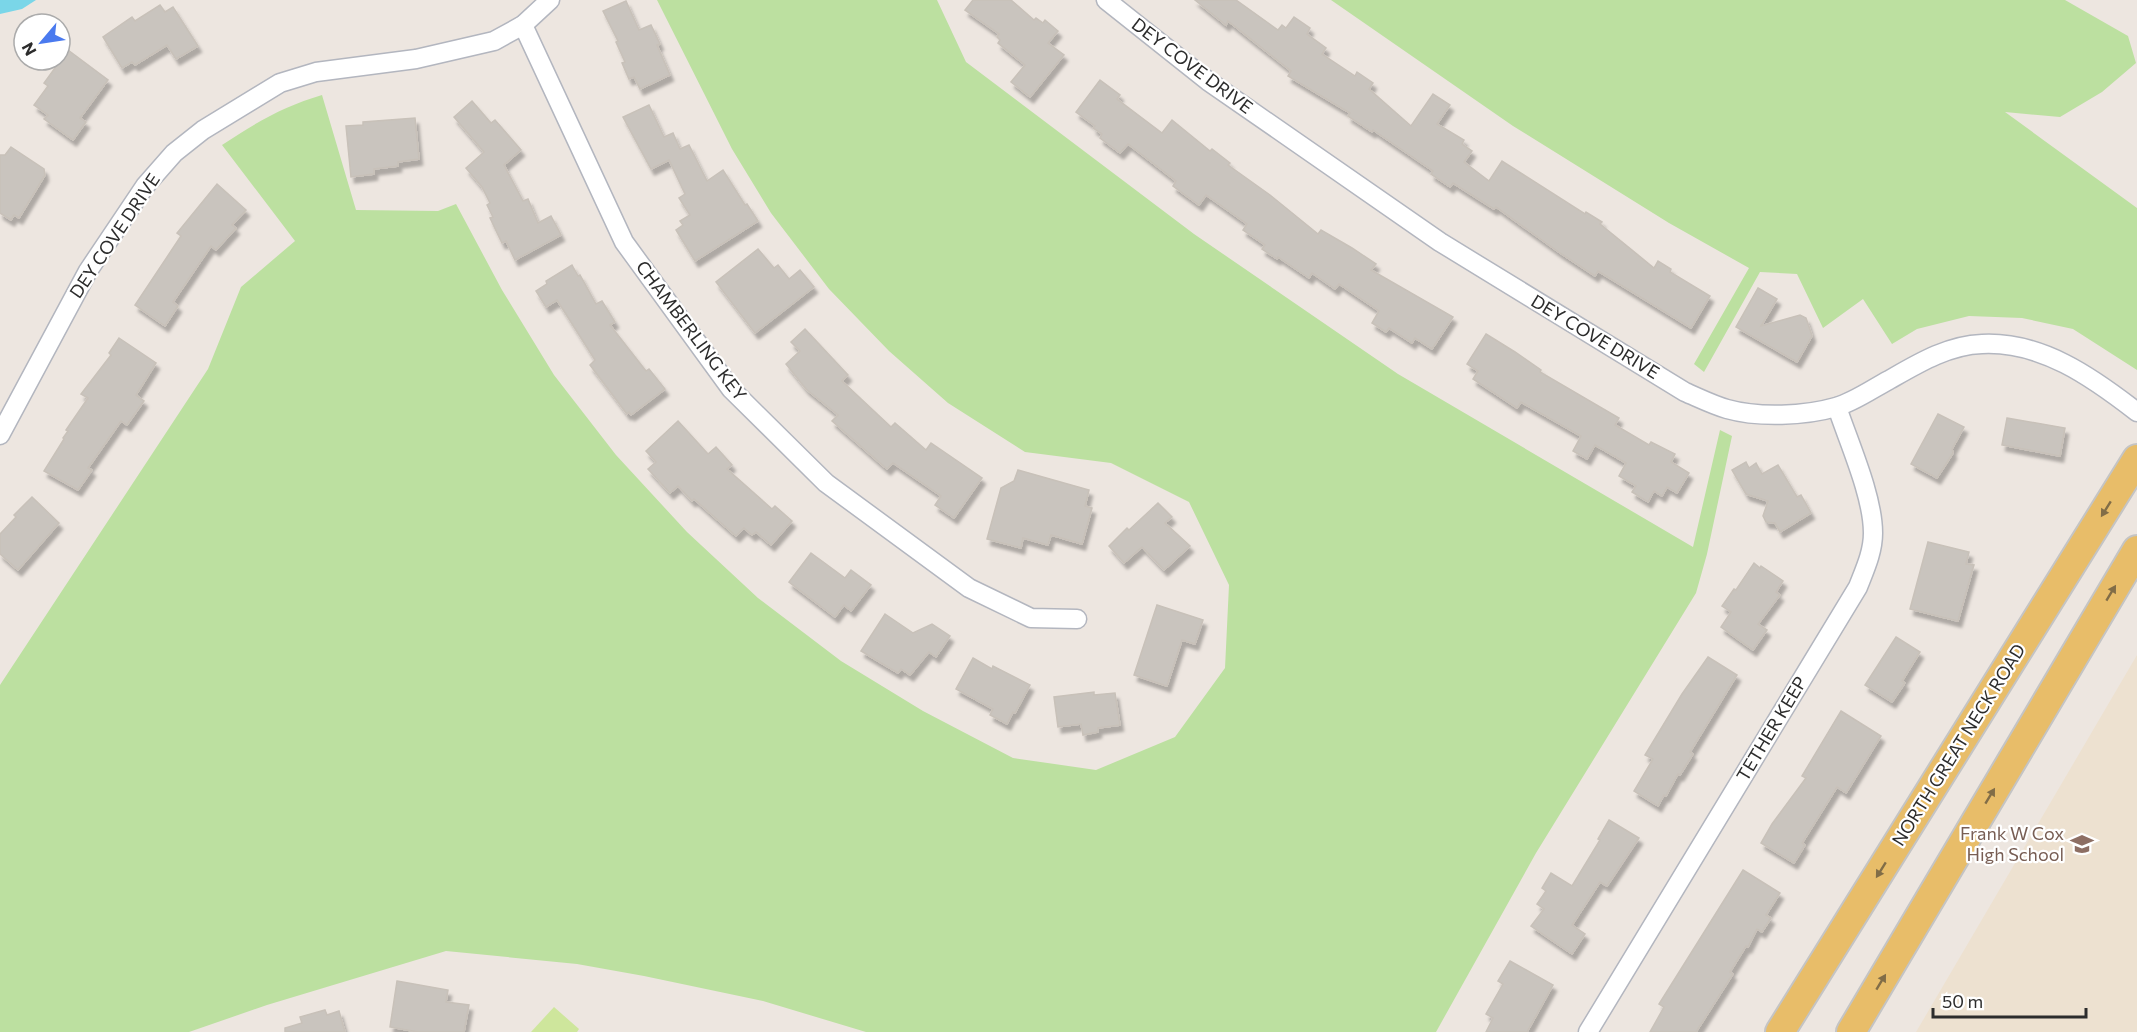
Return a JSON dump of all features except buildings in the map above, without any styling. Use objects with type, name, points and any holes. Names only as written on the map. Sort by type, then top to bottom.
[{"type":"main road","name":"NORTH GREAT NECK ROAD","points":[[1780,1032],[2137,459]]},
{"type":"main road","points":[[1851,1032],[2137,550]]},
{"type":"street","name":"DEY COVE DRIVE","points":[[0,435],[88,271],[145,186],[174,153],[203,130],[280,83],[316,72],[416,59],[494,41],[523,25],[550,0]]},
{"type":"street","name":"DEY COVE DRIVE","points":[[1106,0],[1208,81],[1440,242],[1685,392],[1728,410],[1783,415],[1837,407],[1922,361],[1956,348],[1981,344],[2027,348],[2056,359],[2105,387],[2137,412]]},
{"type":"street","name":"CHAMBERLING KEY","points":[[523,25],[624,242],[731,389],[826,483],[969,588],[1031,618],[1077,619]]},
{"type":"street","name":"TETHER KEEP","points":[[1588,1032],[1858,587],[1869,560],[1873,534],[1870,507],[1837,407]]},
{"type":"shaded area","name":"Frank W Cox High School","points":[[2137,655],[2137,1032],[1916,1032]]},
{"type":"green space","points":[[657,0],[937,0],[966,62],[1194,234],[1398,374],[1693,547],[1720,430],[1732,436],[1707,554],[1696,593],[1536,853],[1436,1032],[866,1032],[763,1001],[644,976],[577,964],[446,951],[267,1005],[189,1032],[0,1032],[0,685],[208,369],[241,287],[295,241],[222,145],[270,116],[322,95],[356,210],[438,211],[456,204],[502,290],[554,375],[616,455],[687,532],[758,598],[841,661],[923,711],[1013,758],[1096,770],[1175,737],[1225,668],[1229,585],[1189,502],[1111,463],[1025,452],[948,403],[889,351],[829,289],[771,213],[732,149]]},
{"type":"green space","points":[[1331,0],[2065,0],[2128,36],[2136,63],[2102,92],[2060,117],[2005,112],[2137,208],[2137,370],[2073,329],[2022,318],[1969,316],[1917,329],[1892,344],[1863,299],[1823,328],[1797,274],[1760,272],[1704,372],[1694,364],[1749,268],[1669,223],[1513,126]]},
{"type":"green space","points":[[554,1007],[579,1029],[577,1032],[531,1032]]},
{"type":"water","points":[[0,0],[36,0],[22,9],[0,14]]},
{"type":"place","name":"Frank W Cox High School","points":[[2082,844]]}]
